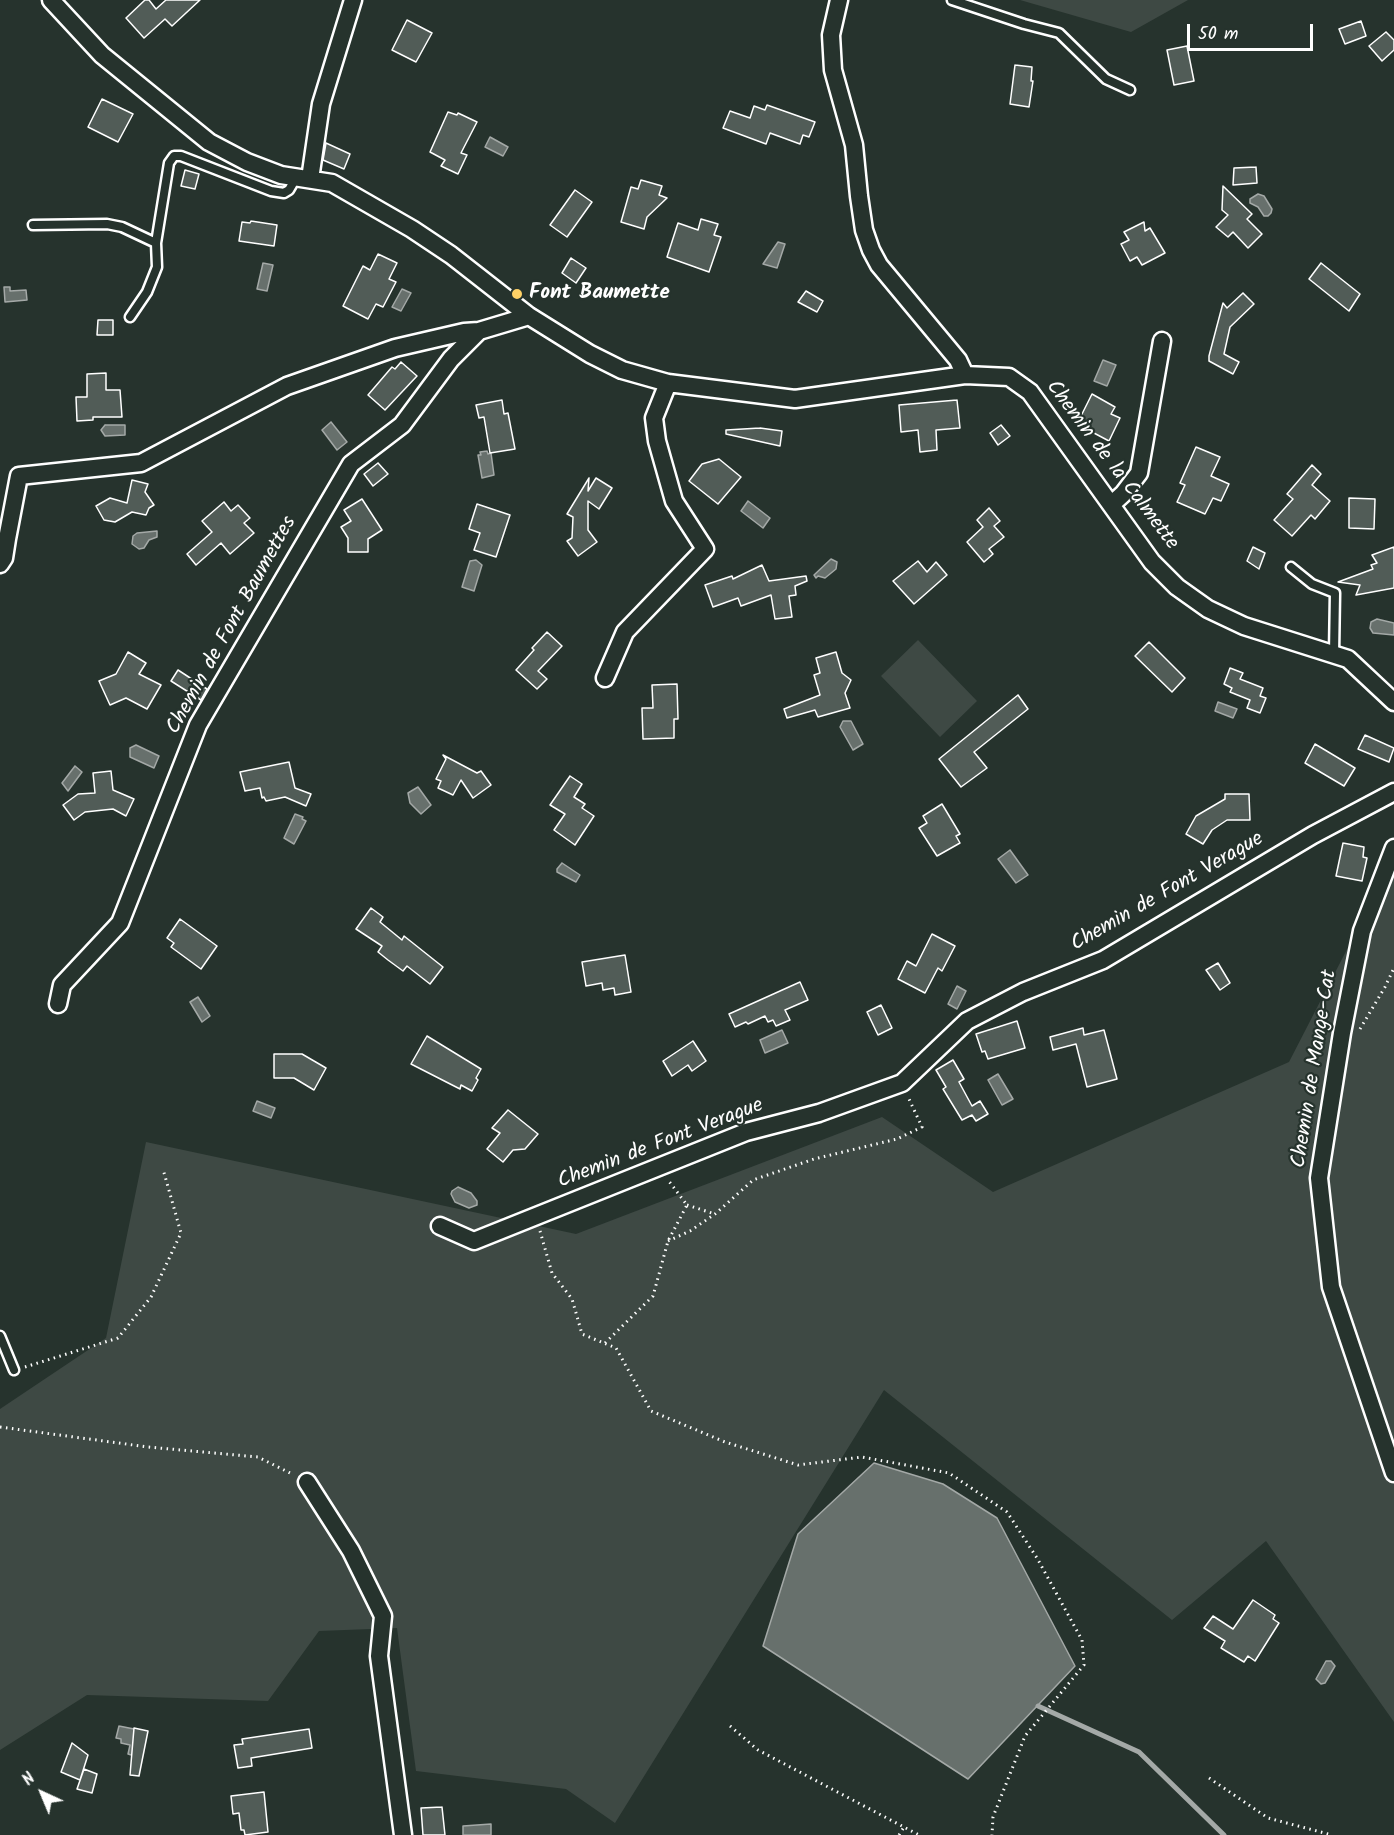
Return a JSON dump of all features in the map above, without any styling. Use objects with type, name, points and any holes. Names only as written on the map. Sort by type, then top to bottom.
[{"type":"street","name":"Chemin de la Calmette","points":[[51,0],[102,56],[208,142],[247,162],[281,175],[332,183],[412,229],[451,255],[529,316],[590,354],[622,370],[668,382],[795,399],[965,375],[1009,377],[1030,392],[1152,561],[1178,587],[1208,609],[1244,626],[1348,659],[1394,702]]},
{"type":"street","points":[[303,178],[321,104],[353,0]]},
{"type":"street","points":[[839,0],[831,35],[833,70],[837,92],[852,134],[862,218],[871,250],[879,265],[958,360],[965,375]]},
{"type":"street","points":[[0,564],[4,558],[3,541],[19,476],[141,463],[287,386],[395,348],[464,332],[479,331],[529,316]]},
{"type":"street","name":"Chemin de Font Baumettes","points":[[57,1004],[62,985],[120,923],[198,725],[351,464],[402,425],[451,359],[479,331]]},
{"type":"street","points":[[1111,505],[1139,473],[1162,341]]},
{"type":"street","points":[[605,678],[625,632],[705,549],[674,501],[657,441],[654,418],[668,382]]},
{"type":"street","name":"Chemin de Font Verague","points":[[440,1226],[474,1241],[746,1132],[819,1113],[902,1083],[967,1021],[1023,993],[1103,960],[1313,835],[1394,792]]},
{"type":"street","name":"Chemin de Mange-Cat","points":[[1394,848],[1362,931],[1340,1043],[1319,1178],[1331,1287],[1394,1473]]},
{"type":"street","points":[[307,1482],[351,1551],[383,1616],[379,1656],[403,1835]]},
{"type":"lane","points":[[952,0],[1059,33],[1106,78],[1130,90]]},
{"type":"lane","points":[[130,317],[147,292],[157,267],[156,243],[169,163],[174,156],[181,156],[271,191],[284,193],[303,178]]},
{"type":"lane","points":[[33,225],[107,224],[122,227],[156,243]]},
{"type":"lane","points":[[1291,567],[1312,584],[1335,593],[1334,654]]},
{"type":"lane","points":[[0,1336],[14,1370]]},
{"type":"path","points":[[1340,1043],[1352,1037],[1364,1025],[1394,968]]},
{"type":"path","points":[[668,1241],[690,1231],[715,1214],[753,1180],[814,1159],[897,1139],[922,1127],[902,1083]]},
{"type":"path","points":[[14,1370],[118,1338],[151,1297],[182,1233],[164,1169]]},
{"type":"path","points":[[656,1169],[667,1179],[687,1205],[715,1214]]},
{"type":"path","points":[[605,1343],[653,1296],[668,1241],[687,1205]]},
{"type":"path","points":[[536,1216],[552,1273],[572,1299],[582,1334],[616,1348],[651,1411],[725,1442],[798,1465],[862,1457],[949,1473],[1007,1512],[1037,1558],[1082,1640],[1084,1665],[1025,1736],[993,1817],[992,1835]]},
{"type":"path","points":[[0,1427],[258,1457],[307,1482]]},
{"type":"path","points":[[730,1726],[758,1750],[919,1835]]},
{"type":"path","points":[[1209,1778],[1268,1818],[1332,1835]]},
{"type":"path","points":[[899,1835],[904,1827]]},
{"type":"shaded area","points":[[1020,0],[1188,0],[1131,32]]},
{"type":"shaded area","points":[[490,137],[508,147],[503,156],[485,147]]},
{"type":"shaded area","points":[[1258,194],[1264,196],[1272,209],[1268,216],[1264,216],[1258,207],[1250,203],[1250,199]]},
{"type":"shaded area","points":[[778,242],[785,244],[777,268],[763,264]]},
{"type":"shaded area","points":[[263,263],[273,265],[267,291],[257,289]]},
{"type":"shaded area","points":[[4,287],[10,287],[10,291],[26,290],[27,300],[5,302]]},
{"type":"shaded area","points":[[402,289],[411,293],[401,311],[392,307]]},
{"type":"shaded area","points":[[1103,360],[1116,365],[1107,386],[1094,381]]},
{"type":"shaded area","points":[[331,422],[347,442],[337,450],[322,430]]},
{"type":"shaded area","points":[[105,425],[125,425],[125,435],[105,436],[101,430]]},
{"type":"shaded area","points":[[487,451],[488,454],[491,453],[494,475],[482,478],[478,455],[481,455],[480,452]]},
{"type":"shaded area","points":[[748,501],[770,518],[763,528],[741,511]]},
{"type":"shaded area","points":[[157,531],[157,537],[149,540],[144,548],[139,549],[132,544],[133,536],[137,533]]},
{"type":"shaded area","points":[[831,559],[837,562],[836,569],[825,578],[818,576],[816,578],[814,575]]},
{"type":"shaded area","points":[[476,560],[482,565],[474,591],[462,587],[470,561]]},
{"type":"shaded area","points":[[1377,619],[1394,623],[1394,635],[1373,633],[1370,628],[1371,622]]},
{"type":"shaded area","points":[[918,640],[977,701],[940,737],[881,676]]},
{"type":"shaded area","points":[[1218,702],[1237,709],[1233,718],[1215,711]]},
{"type":"shaded area","points":[[843,721],[851,721],[863,744],[853,750],[840,727]]},
{"type":"shaded area","points":[[136,745],[159,756],[154,768],[130,757],[130,748]]},
{"type":"shaded area","points":[[75,766],[82,772],[68,791],[62,783]]},
{"type":"shaded area","points":[[418,787],[431,805],[421,814],[410,803],[408,793]]},
{"type":"shaded area","points":[[295,814],[306,821],[294,844],[284,838]]},
{"type":"shaded area","points":[[1010,850],[1028,875],[1016,883],[998,859]]},
{"type":"shaded area","points":[[1394,858],[1394,1722],[1266,1541],[1172,1620],[884,1390],[615,1823],[566,1789],[416,1771],[397,1628],[319,1631],[268,1701],[87,1695],[0,1750],[0,1409],[106,1338],[146,1142],[576,1234],[882,1117],[993,1192],[1289,1062]]},
{"type":"shaded area","points":[[562,863],[580,875],[576,882],[557,872]]},
{"type":"shaded area","points":[[957,986],[966,991],[957,1009],[948,1004]]},
{"type":"shaded area","points":[[198,997],[210,1016],[202,1022],[190,1002]]},
{"type":"shaded area","points":[[782,1030],[788,1043],[765,1053],[760,1040]]},
{"type":"shaded area","points":[[998,1074],[1013,1099],[1002,1105],[988,1080]]},
{"type":"shaded area","points":[[257,1101],[275,1108],[271,1118],[253,1111]]},
{"type":"shaded area","points":[[458,1187],[471,1193],[477,1205],[469,1208],[455,1202],[451,1194]]},
{"type":"shaded area","points":[[874,1463],[943,1484],[997,1518],[1075,1666],[968,1779],[763,1646],[798,1534]]},
{"type":"shaded area","points":[[1326,1661],[1331,1661],[1335,1666],[1325,1683],[1321,1684],[1316,1679]]},
{"type":"shaded area","points":[[119,1726],[144,1731],[138,1757],[128,1754],[130,1745],[121,1743],[121,1739],[116,1738]]},
{"type":"shaded area","points":[[491,1824],[491,1835],[463,1835],[463,1826]]},
{"type":"building","points":[[145,0],[149,0],[156,9],[166,0],[200,0],[172,26],[165,19],[144,38],[126,18]]},
{"type":"building","points":[[407,20],[432,33],[416,62],[392,50]]},
{"type":"building","points":[[1361,21],[1366,36],[1345,44],[1339,29]]},
{"type":"building","points":[[1386,32],[1394,40],[1394,50],[1382,61],[1369,46]]},
{"type":"building","points":[[1187,46],[1194,81],[1174,85],[1167,50]]},
{"type":"building","points":[[1015,65],[1032,67],[1031,81],[1033,81],[1029,107],[1010,104]]},
{"type":"building","points":[[102,99],[133,114],[118,142],[88,127]]},
{"type":"building","points":[[767,105],[815,122],[809,137],[803,135],[800,144],[770,133],[766,144],[723,128],[730,111],[750,118],[754,106],[765,110]]},
{"type":"building","points":[[448,112],[457,115],[458,113],[477,122],[461,153],[467,155],[458,174],[441,166],[445,160],[430,152]]},
{"type":"building","points":[[326,143],[350,154],[344,169],[323,160]]},
{"type":"building","points":[[1256,167],[1257,183],[1233,185],[1234,168]]},
{"type":"building","points":[[185,170],[199,174],[195,189],[181,186]]},
{"type":"building","points":[[641,180],[662,186],[659,195],[667,198],[647,217],[644,229],[621,222],[631,187],[638,189]]},
{"type":"building","points":[[1223,186],[1252,214],[1247,219],[1262,234],[1248,248],[1233,232],[1228,237],[1216,227],[1228,215],[1222,210]]},
{"type":"building","points":[[575,190],[592,202],[567,237],[550,225]]},
{"type":"building","points":[[701,219],[718,224],[714,235],[721,237],[709,272],[667,257],[678,223],[698,230]]},
{"type":"building","points":[[251,221],[277,225],[274,246],[239,241],[242,222],[250,223]]},
{"type":"building","points":[[1144,222],[1145,231],[1150,228],[1165,253],[1142,265],[1137,257],[1130,261],[1121,244],[1129,240],[1124,232]]},
{"type":"building","points":[[378,254],[397,263],[389,279],[396,282],[383,307],[376,304],[368,319],[343,306],[363,266],[370,270]]},
{"type":"building","points":[[571,258],[586,268],[576,283],[562,273]]},
{"type":"building","points":[[1321,263],[1360,294],[1349,311],[1309,279]]},
{"type":"building","points":[[806,291],[823,301],[817,312],[798,302]]},
{"type":"building","points":[[1243,293],[1254,304],[1230,327],[1224,354],[1239,362],[1233,374],[1209,361],[1209,356],[1223,303],[1227,308]]},
{"type":"building","points":[[98,320],[113,320],[113,335],[97,335]]},
{"type":"building","points":[[401,362],[417,376],[385,410],[368,395],[392,367],[395,369]]},
{"type":"building","points":[[106,373],[106,390],[120,390],[122,417],[93,417],[93,420],[77,421],[76,397],[87,397],[87,374]]},
{"type":"building","points":[[1092,394],[1115,407],[1111,414],[1120,418],[1109,441],[1077,424]]},
{"type":"building","points":[[502,400],[504,414],[508,413],[515,449],[490,453],[484,417],[479,418],[476,405]]},
{"type":"building","points":[[957,400],[960,428],[936,430],[937,450],[920,452],[918,430],[901,432],[899,405]]},
{"type":"building","points":[[1001,425],[1010,436],[998,445],[990,433]]},
{"type":"building","points":[[760,428],[782,431],[780,446],[726,434],[726,430]]},
{"type":"building","points":[[1196,447],[1220,457],[1211,476],[1229,484],[1221,501],[1213,498],[1205,514],[1177,502],[1185,485],[1180,483]]},
{"type":"building","points":[[719,459],[741,477],[718,504],[689,481],[702,464]]},
{"type":"building","points":[[378,463],[388,474],[373,486],[364,474]]},
{"type":"building","points":[[1312,465],[1321,474],[1312,485],[1330,501],[1315,519],[1311,515],[1292,536],[1274,520],[1293,499],[1287,494]]},
{"type":"building","points":[[589,478],[588,491],[596,478],[612,488],[599,509],[588,501],[588,530],[597,542],[578,556],[567,541],[572,538],[573,517],[567,514]]},
{"type":"building","points":[[132,480],[148,484],[145,492],[154,505],[149,508],[146,515],[132,512],[115,522],[104,520],[96,506],[110,498],[127,503]]},
{"type":"building","points":[[1349,498],[1375,499],[1374,529],[1349,528]]},
{"type":"building","points":[[362,499],[382,530],[368,539],[368,552],[348,552],[348,538],[341,527],[351,521],[344,510]]},
{"type":"building","points":[[224,502],[231,511],[238,505],[250,518],[244,523],[254,533],[230,554],[221,543],[196,565],[187,554],[212,532],[202,521]]},
{"type":"building","points":[[477,504],[510,515],[496,557],[474,550],[480,533],[469,529]]},
{"type":"building","points":[[989,508],[1000,521],[994,526],[1004,537],[989,549],[993,554],[984,562],[967,542],[983,527],[977,520]]},
{"type":"building","points":[[1253,547],[1265,553],[1259,569],[1247,561]]},
{"type":"building","points":[[1394,547],[1394,588],[1356,595],[1360,585],[1338,582],[1373,569],[1371,565],[1377,563],[1372,555]]},
{"type":"building","points":[[918,561],[927,572],[936,562],[947,575],[914,604],[893,581]]},
{"type":"building","points":[[762,565],[769,581],[806,576],[807,581],[795,586],[796,595],[789,596],[792,617],[775,619],[771,595],[741,606],[738,598],[713,607],[705,585],[732,576],[733,579]]},
{"type":"building","points":[[547,632],[562,646],[538,671],[547,679],[537,689],[516,670]]},
{"type":"building","points":[[1149,642],[1185,678],[1172,692],[1135,656]]},
{"type":"building","points":[[128,652],[146,663],[139,674],[161,685],[147,709],[126,698],[110,705],[99,681],[116,674]]},
{"type":"building","points":[[836,652],[842,673],[851,680],[845,693],[850,708],[818,717],[815,710],[787,718],[784,709],[820,695],[814,675],[820,673],[816,658]]},
{"type":"building","points":[[1230,668],[1243,673],[1240,679],[1263,688],[1260,696],[1266,698],[1260,713],[1247,708],[1250,700],[1230,692],[1232,688],[1224,684]]},
{"type":"building","points":[[178,670],[207,689],[201,700],[171,681]]},
{"type":"building","points":[[677,684],[678,719],[674,719],[674,738],[643,739],[642,708],[653,708],[652,685]]},
{"type":"building","points":[[1018,695],[1028,709],[974,752],[987,768],[961,787],[939,759]]},
{"type":"building","points":[[1365,735],[1394,748],[1389,762],[1358,749]]},
{"type":"building","points":[[1315,744],[1355,768],[1344,786],[1305,763]]},
{"type":"building","points":[[443,755],[477,773],[481,771],[491,785],[473,798],[461,780],[453,795],[438,788],[441,781],[436,779],[446,759]]},
{"type":"building","points":[[289,762],[295,788],[311,794],[306,806],[285,797],[266,801],[264,797],[262,798],[260,788],[245,791],[240,772]]},
{"type":"building","points":[[111,771],[113,790],[134,799],[126,816],[113,809],[85,812],[74,820],[63,805],[78,794],[95,793],[93,773]]},
{"type":"building","points":[[570,776],[582,784],[574,797],[585,804],[582,808],[594,816],[575,845],[554,830],[565,814],[550,805]]},
{"type":"building","points":[[1225,794],[1249,794],[1250,820],[1227,820],[1212,830],[1203,844],[1186,834],[1196,816],[1225,799]]},
{"type":"building","points":[[942,804],[960,834],[956,836],[960,843],[937,856],[919,828],[927,823],[923,816]]},
{"type":"building","points":[[1343,843],[1364,847],[1363,857],[1367,858],[1362,881],[1336,876]]},
{"type":"building","points":[[371,908],[383,917],[380,922],[402,940],[404,936],[443,967],[430,984],[407,966],[403,971],[388,960],[378,952],[382,946],[356,929]]},
{"type":"building","points":[[180,919],[217,946],[201,969],[171,947],[174,943],[167,938]]},
{"type":"building","points":[[932,934],[955,946],[942,971],[938,968],[925,993],[898,979],[907,961],[916,966]]},
{"type":"building","points":[[625,955],[631,992],[615,995],[614,988],[603,990],[602,983],[586,986],[582,962]]},
{"type":"building","points":[[1218,963],[1230,983],[1220,990],[1206,970]]},
{"type":"building","points":[[800,982],[808,1000],[785,1010],[790,1020],[776,1026],[773,1020],[768,1022],[765,1016],[735,1027],[729,1014]]},
{"type":"building","points":[[881,1005],[892,1028],[878,1035],[867,1012]]},
{"type":"building","points":[[1017,1021],[1025,1048],[988,1059],[985,1051],[982,1052],[976,1034]]},
{"type":"building","points":[[1083,1028],[1084,1035],[1104,1030],[1117,1079],[1087,1087],[1076,1044],[1053,1050],[1050,1037]]},
{"type":"building","points":[[427,1036],[481,1069],[472,1091],[461,1085],[460,1089],[411,1064]]},
{"type":"building","points":[[693,1041],[706,1061],[692,1071],[688,1065],[672,1076],[663,1061]]},
{"type":"building","points":[[274,1054],[302,1054],[326,1068],[314,1090],[294,1078],[274,1078]]},
{"type":"building","points":[[953,1060],[964,1079],[959,1082],[972,1106],[980,1101],[988,1114],[976,1121],[972,1115],[962,1120],[943,1089],[946,1087],[936,1070]]},
{"type":"building","points":[[508,1110],[538,1134],[525,1149],[513,1150],[503,1162],[487,1149],[500,1133],[492,1128]]},
{"type":"building","points":[[1253,1600],[1275,1615],[1273,1619],[1279,1623],[1255,1661],[1248,1656],[1244,1662],[1221,1648],[1225,1641],[1204,1628],[1213,1616],[1233,1629]]},
{"type":"building","points":[[134,1728],[148,1731],[139,1776],[130,1775]]},
{"type":"building","points":[[309,1729],[312,1748],[251,1758],[252,1766],[238,1768],[234,1745],[243,1744],[242,1739]]},
{"type":"building","points":[[72,1743],[88,1755],[80,1780],[61,1772]]},
{"type":"building","points":[[84,1769],[97,1774],[92,1793],[77,1789]]},
{"type":"building","points":[[264,1792],[268,1832],[245,1835],[244,1830],[241,1830],[239,1813],[233,1814],[231,1796]]},
{"type":"building","points":[[442,1807],[445,1835],[423,1835],[421,1808]]},
{"type":"waterway","points":[[1038,1706],[1139,1752],[1224,1835]]},
{"type":"place","name":"Font Baumette","points":[[517,294]]}]
